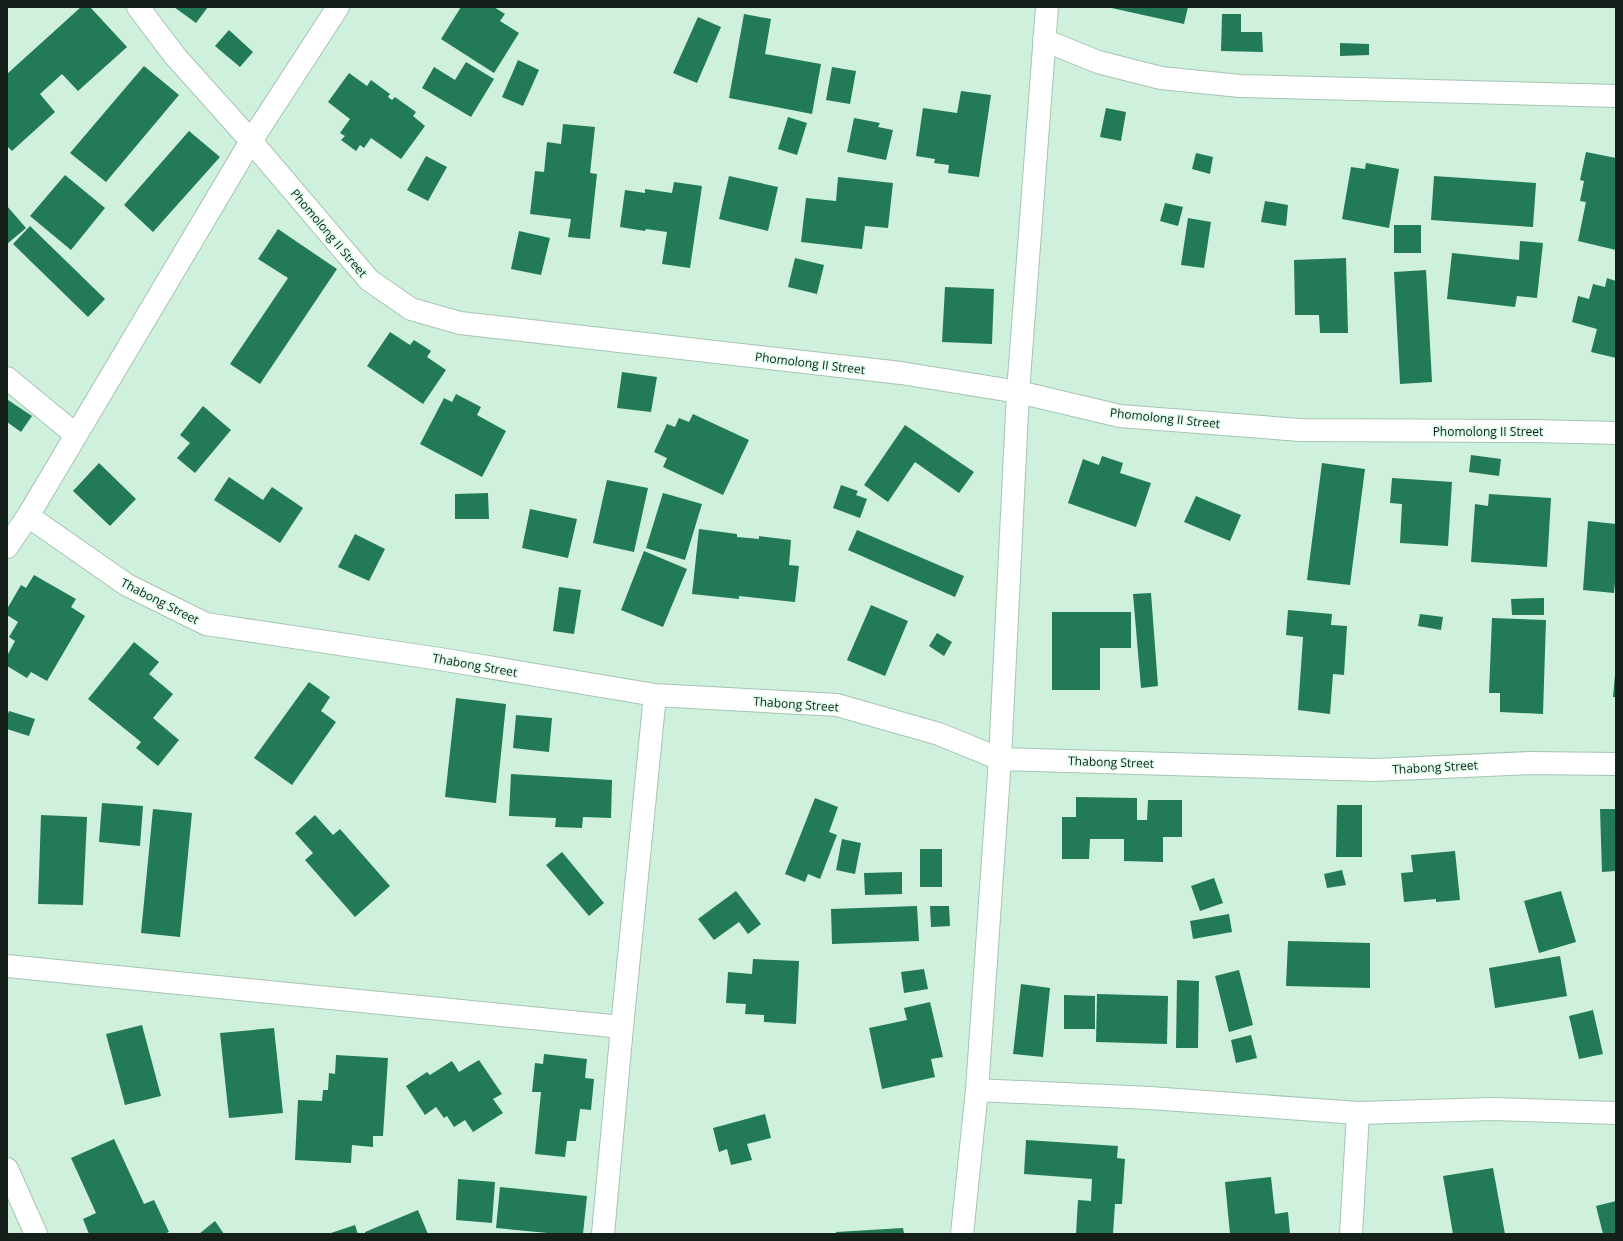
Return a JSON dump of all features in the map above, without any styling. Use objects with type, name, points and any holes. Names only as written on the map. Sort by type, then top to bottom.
[{"type":"street","name":"Phomolong II Street","points":[[138,7],[175,56],[251,141],[369,280],[411,309],[460,323],[901,374],[1018,392],[1120,416],[1300,430],[1535,431],[1616,433]]},
{"type":"street","points":[[7,547],[28,516],[251,141],[338,7]]},
{"type":"street","points":[[962,1234],[977,1090],[1000,759],[1018,392],[1047,7]]},
{"type":"street","points":[[1044,40],[1098,62],[1161,78],[1240,86],[1616,96]]},
{"type":"street","points":[[7,378],[76,436]]},
{"type":"street","name":"Thabong Street","points":[[28,516],[127,585],[206,624],[439,658],[655,695],[837,705],[939,734],[1000,759],[1375,770],[1529,763],[1616,764]]},
{"type":"street","points":[[603,1234],[655,695]]},
{"type":"street","points":[[7,966],[622,1027]]},
{"type":"street","points":[[977,1090],[1150,1098],[1358,1113],[1492,1109],[1616,1113]]},
{"type":"street","points":[[1351,1234],[1358,1113]]},
{"type":"street","points":[[7,1169],[36,1234]]},
{"type":"building","points":[[81,7],[90,7],[127,47],[78,91],[62,74],[40,94],[55,112],[12,151],[7,146],[7,74]]},
{"type":"building","points":[[174,7],[208,7],[196,23]]},
{"type":"building","points":[[461,7],[494,7],[505,14],[500,21],[519,33],[494,73],[441,39]]},
{"type":"building","points":[[1107,7],[1188,7],[1184,24]]},
{"type":"building","points":[[744,14],[771,19],[765,54],[821,64],[812,114],[729,98]]},
{"type":"building","points":[[1222,14],[1241,14],[1241,32],[1262,32],[1263,52],[1221,51]]},
{"type":"building","points":[[698,17],[721,27],[697,83],[673,73]]},
{"type":"building","points":[[229,30],[253,52],[240,67],[215,46]]},
{"type":"building","points":[[1340,43],[1369,44],[1369,55],[1340,56]]},
{"type":"building","points":[[518,60],[539,70],[523,106],[502,97]]},
{"type":"building","points":[[466,62],[494,79],[471,117],[422,88],[434,67],[455,80]]},
{"type":"building","points":[[144,66],[179,95],[106,182],[70,153]]},
{"type":"building","points":[[832,67],[856,71],[850,104],[826,100]]},
{"type":"building","points":[[349,73],[367,86],[371,80],[390,94],[388,97],[392,100],[395,97],[416,112],[413,116],[425,126],[401,159],[371,138],[364,148],[360,145],[356,151],[341,140],[345,136],[340,133],[350,119],[328,102]]},
{"type":"building","points":[[961,91],[991,95],[979,177],[948,173],[949,165],[934,163],[935,159],[916,156],[923,108],[957,113]]},
{"type":"building","points":[[1106,108],[1126,112],[1121,141],[1100,137]]},
{"type":"building","points":[[788,117],[807,123],[797,155],[778,149]]},
{"type":"building","points":[[854,118],[880,123],[878,127],[893,130],[886,160],[847,152]]},
{"type":"building","points":[[563,124],[595,127],[590,173],[597,174],[590,239],[568,237],[571,219],[530,214],[535,171],[544,172],[547,142],[561,144]]},
{"type":"building","points":[[189,131],[220,157],[153,232],[124,205]]},
{"type":"building","points":[[1586,152],[1616,158],[1616,250],[1578,241],[1586,202],[1580,201],[1584,181],[1580,180]]},
{"type":"building","points":[[1196,153],[1213,157],[1210,174],[1192,169]]},
{"type":"building","points":[[426,156],[447,167],[428,201],[407,190]]},
{"type":"building","points":[[1366,163],[1399,169],[1389,228],[1342,219],[1351,167],[1365,169]]},
{"type":"building","points":[[65,175],[105,208],[71,250],[30,216]]},
{"type":"building","points":[[729,176],[778,187],[768,231],[719,219]]},
{"type":"building","points":[[1434,176],[1536,183],[1533,227],[1431,220]]},
{"type":"building","points":[[838,177],[893,183],[888,228],[865,226],[862,249],[801,242],[806,198],[836,201]]},
{"type":"building","points":[[674,182],[702,186],[690,268],[662,264],[667,232],[646,229],[645,231],[620,227],[625,190],[645,193],[645,189],[672,193]]},
{"type":"building","points":[[1265,201],[1288,205],[1286,226],[1261,222]]},
{"type":"building","points":[[1165,203],[1183,207],[1178,226],[1160,221]]},
{"type":"building","points":[[7,206],[26,228],[7,244]]},
{"type":"building","points":[[1188,218],[1211,222],[1204,268],[1181,265]]},
{"type":"building","points":[[1394,225],[1421,225],[1421,253],[1394,253]]},
{"type":"building","points":[[30,226],[105,299],[88,317],[13,244]]},
{"type":"building","points":[[278,229],[337,269],[260,384],[230,364],[288,278],[258,259]]},
{"type":"building","points":[[519,231],[550,238],[541,275],[511,269]]},
{"type":"building","points":[[1520,241],[1543,243],[1537,298],[1517,296],[1515,307],[1447,299],[1452,253],[1519,260]]},
{"type":"building","points":[[795,258],[824,265],[817,294],[788,287]]},
{"type":"building","points":[[1346,258],[1348,333],[1320,333],[1319,315],[1295,315],[1294,260]]},
{"type":"building","points":[[1426,270],[1432,382],[1400,384],[1394,272]]},
{"type":"building","points":[[1607,278],[1616,281],[1616,358],[1591,352],[1597,329],[1572,322],[1578,296],[1589,299],[1593,284],[1605,287]]},
{"type":"building","points":[[945,287],[994,289],[992,344],[942,342]]},
{"type":"building","points":[[390,332],[410,345],[414,340],[431,351],[427,357],[446,370],[423,404],[367,366]]},
{"type":"building","points":[[622,372],[657,377],[651,412],[617,408]]},
{"type":"building","points":[[456,394],[481,407],[477,415],[506,431],[482,477],[420,444],[444,398],[452,402]]},
{"type":"building","points":[[8,400],[32,416],[21,432],[7,422]]},
{"type":"building","points":[[203,406],[231,430],[195,473],[177,458],[190,443],[180,435]]},
{"type":"building","points":[[693,414],[749,440],[723,495],[663,467],[667,458],[654,452],[667,424],[675,427],[679,418],[689,422]]},
{"type":"building","points":[[905,425],[974,472],[959,493],[915,462],[888,502],[864,485]]},
{"type":"building","points":[[1471,455],[1501,459],[1499,476],[1469,472]]},
{"type":"building","points":[[1102,456],[1123,463],[1120,473],[1151,483],[1136,527],[1068,503],[1083,459],[1099,465]]},
{"type":"building","points":[[99,463],[136,499],[110,526],[73,491]]},
{"type":"building","points":[[1322,463],[1365,469],[1350,585],[1307,580]]},
{"type":"building","points":[[229,477],[263,500],[272,487],[303,508],[280,543],[214,500]]},
{"type":"building","points":[[1392,478],[1452,482],[1448,546],[1400,543],[1402,504],[1390,503]]},
{"type":"building","points":[[607,480],[648,488],[634,552],[593,543]]},
{"type":"building","points":[[841,485],[858,491],[856,495],[867,499],[860,518],[833,508]]},
{"type":"building","points":[[488,493],[489,519],[455,519],[455,494]]},
{"type":"building","points":[[663,493],[702,504],[685,560],[646,548]]},
{"type":"building","points":[[1489,494],[1551,498],[1547,567],[1471,562],[1475,504],[1488,506]]},
{"type":"building","points":[[1196,496],[1241,515],[1230,541],[1184,522]]},
{"type":"building","points":[[530,509],[577,519],[568,558],[522,548]]},
{"type":"building","points":[[1588,521],[1616,524],[1616,582],[1614,593],[1583,590]]},
{"type":"building","points":[[699,529],[737,534],[737,537],[759,539],[759,536],[791,540],[789,565],[799,566],[795,602],[739,596],[739,599],[692,594]]},
{"type":"building","points":[[857,530],[964,576],[955,597],[848,550]]},
{"type":"building","points":[[355,534],[385,549],[369,581],[338,567]]},
{"type":"building","points":[[644,551],[687,569],[663,627],[621,610]]},
{"type":"building","points":[[34,575],[76,599],[71,607],[85,616],[47,681],[31,672],[27,678],[7,666],[7,656],[15,641],[9,637],[18,622],[7,615],[7,609],[21,585],[26,588]]},
{"type":"building","points":[[559,587],[581,590],[574,634],[553,631]]},
{"type":"building","points":[[1151,593],[1158,686],[1141,688],[1133,594]]},
{"type":"building","points":[[1544,598],[1544,615],[1512,615],[1511,599]]},
{"type":"building","points":[[871,605],[908,621],[885,676],[847,660]]},
{"type":"building","points":[[1288,610],[1332,614],[1331,625],[1347,626],[1344,675],[1333,674],[1330,714],[1298,710],[1303,637],[1286,635]]},
{"type":"building","points":[[1052,612],[1131,612],[1131,648],[1100,648],[1100,690],[1052,690]]},
{"type":"building","points":[[1420,614],[1443,617],[1441,630],[1418,626]]},
{"type":"building","points":[[1492,618],[1546,620],[1543,714],[1500,712],[1500,693],[1489,693]]},
{"type":"building","points":[[937,633],[952,642],[944,656],[929,646]]},
{"type":"building","points":[[134,642],[159,662],[149,674],[173,694],[153,718],[179,740],[158,766],[136,748],[141,742],[88,699]]},
{"type":"building","points":[[1615,675],[1616,697],[1613,697]]},
{"type":"building","points":[[309,682],[330,697],[321,711],[336,722],[292,785],[254,758]]},
{"type":"building","points":[[456,698],[506,704],[496,803],[445,797]]},
{"type":"building","points":[[9,711],[35,719],[29,736],[7,729],[7,717]]},
{"type":"building","points":[[516,715],[552,718],[549,752],[513,748]]},
{"type":"building","points":[[511,774],[612,780],[611,818],[583,817],[582,828],[555,827],[556,818],[509,816]]},
{"type":"building","points":[[1076,797],[1137,798],[1137,820],[1147,820],[1148,800],[1182,800],[1182,837],[1163,837],[1163,862],[1124,861],[1124,839],[1090,839],[1089,859],[1062,859],[1062,817],[1076,817]]},
{"type":"building","points":[[815,798],[838,807],[829,832],[837,835],[820,879],[808,874],[805,882],[785,874]]},
{"type":"building","points":[[102,803],[143,806],[140,846],[99,842]]},
{"type":"building","points":[[1337,805],[1362,805],[1362,857],[1336,857]]},
{"type":"building","points":[[153,809],[192,813],[180,937],[141,933]]},
{"type":"building","points":[[1600,809],[1616,809],[1616,871],[1602,872]]},
{"type":"building","points":[[41,815],[87,817],[83,905],[38,904]]},
{"type":"building","points":[[315,815],[333,835],[340,829],[390,886],[355,917],[305,860],[313,853],[295,833]]},
{"type":"building","points":[[842,839],[861,843],[855,874],[836,870]]},
{"type":"building","points":[[920,849],[942,849],[942,887],[920,887]]},
{"type":"building","points":[[1455,851],[1460,900],[1436,902],[1436,899],[1404,902],[1401,873],[1413,872],[1411,855]]},
{"type":"building","points":[[562,852],[604,903],[589,916],[546,865]]},
{"type":"building","points":[[1342,870],[1346,885],[1327,888],[1324,874]]},
{"type":"building","points":[[902,872],[902,894],[865,895],[864,873]]},
{"type":"building","points":[[1214,878],[1223,903],[1200,911],[1191,886]]},
{"type":"building","points":[[736,891],[761,924],[748,934],[739,922],[714,940],[698,919]]},
{"type":"building","points":[[1561,891],[1576,942],[1539,953],[1524,901]]},
{"type":"building","points":[[917,906],[919,941],[832,944],[831,909]]},
{"type":"building","points":[[930,906],[949,906],[950,926],[931,927]]},
{"type":"building","points":[[1229,914],[1232,932],[1193,939],[1190,921]]},
{"type":"building","points":[[1288,941],[1370,943],[1370,988],[1286,986]]},
{"type":"building","points":[[1560,956],[1567,996],[1495,1008],[1489,968]]},
{"type":"building","points":[[753,959],[799,961],[796,1024],[764,1022],[764,1015],[745,1014],[746,1004],[726,1003],[728,972],[752,974]]},
{"type":"building","points":[[924,969],[928,989],[904,993],[901,972]]},
{"type":"building","points":[[1239,970],[1253,1025],[1229,1032],[1215,976]]},
{"type":"building","points":[[1177,980],[1199,981],[1198,1048],[1176,1048]]},
{"type":"building","points":[[1021,984],[1050,988],[1043,1057],[1013,1054]]},
{"type":"building","points":[[1097,994],[1168,996],[1167,1044],[1096,1042]]},
{"type":"building","points":[[1064,995],[1095,996],[1095,1029],[1064,1029]]},
{"type":"building","points":[[930,1002],[943,1057],[931,1059],[935,1077],[882,1089],[869,1028],[907,1020],[904,1008]]},
{"type":"building","points":[[1593,1010],[1603,1054],[1579,1059],[1569,1016]]},
{"type":"building","points":[[142,1025],[161,1096],[125,1105],[106,1034]]},
{"type":"building","points":[[274,1028],[283,1113],[229,1118],[220,1033]]},
{"type":"building","points":[[1251,1035],[1257,1058],[1236,1063],[1231,1040]]},
{"type":"building","points":[[544,1054],[587,1059],[585,1078],[594,1079],[591,1110],[580,1109],[576,1141],[567,1141],[565,1157],[535,1154],[541,1092],[532,1092],[535,1063],[543,1064]]},
{"type":"building","points":[[336,1055],[388,1058],[383,1136],[373,1136],[373,1147],[352,1145],[351,1163],[295,1160],[298,1100],[322,1101],[323,1090],[328,1090],[329,1073],[335,1074]]},
{"type":"building","points":[[479,1060],[502,1094],[493,1099],[503,1113],[473,1132],[465,1120],[454,1127],[447,1116],[444,1118],[436,1107],[425,1115],[406,1086],[427,1072],[430,1075],[452,1061],[459,1072]]},
{"type":"building","points":[[765,1114],[771,1138],[747,1144],[752,1160],[731,1165],[727,1149],[719,1152],[713,1128]]},
{"type":"building","points":[[114,1139],[144,1204],[154,1200],[169,1232],[164,1234],[89,1234],[83,1219],[96,1213],[71,1158]]},
{"type":"building","points":[[1026,1140],[1118,1146],[1117,1158],[1125,1159],[1122,1204],[1115,1204],[1113,1234],[1076,1234],[1078,1200],[1091,1201],[1092,1179],[1024,1174]]},
{"type":"building","points":[[1493,1168],[1505,1234],[1453,1234],[1443,1176]]},
{"type":"building","points":[[1271,1177],[1275,1214],[1288,1212],[1290,1234],[1230,1234],[1225,1182]]},
{"type":"building","points":[[458,1179],[495,1182],[492,1223],[456,1220]]},
{"type":"building","points":[[500,1187],[587,1196],[583,1234],[558,1234],[496,1228]]},
{"type":"building","points":[[1616,1201],[1616,1234],[1603,1234],[1596,1206]]},
{"type":"building","points":[[418,1210],[428,1234],[365,1234],[365,1232]]},
{"type":"building","points":[[215,1221],[224,1234],[199,1234]]},
{"type":"building","points":[[355,1225],[358,1234],[328,1234]]},
{"type":"building","points":[[903,1228],[904,1234],[837,1234],[836,1232]]}]
